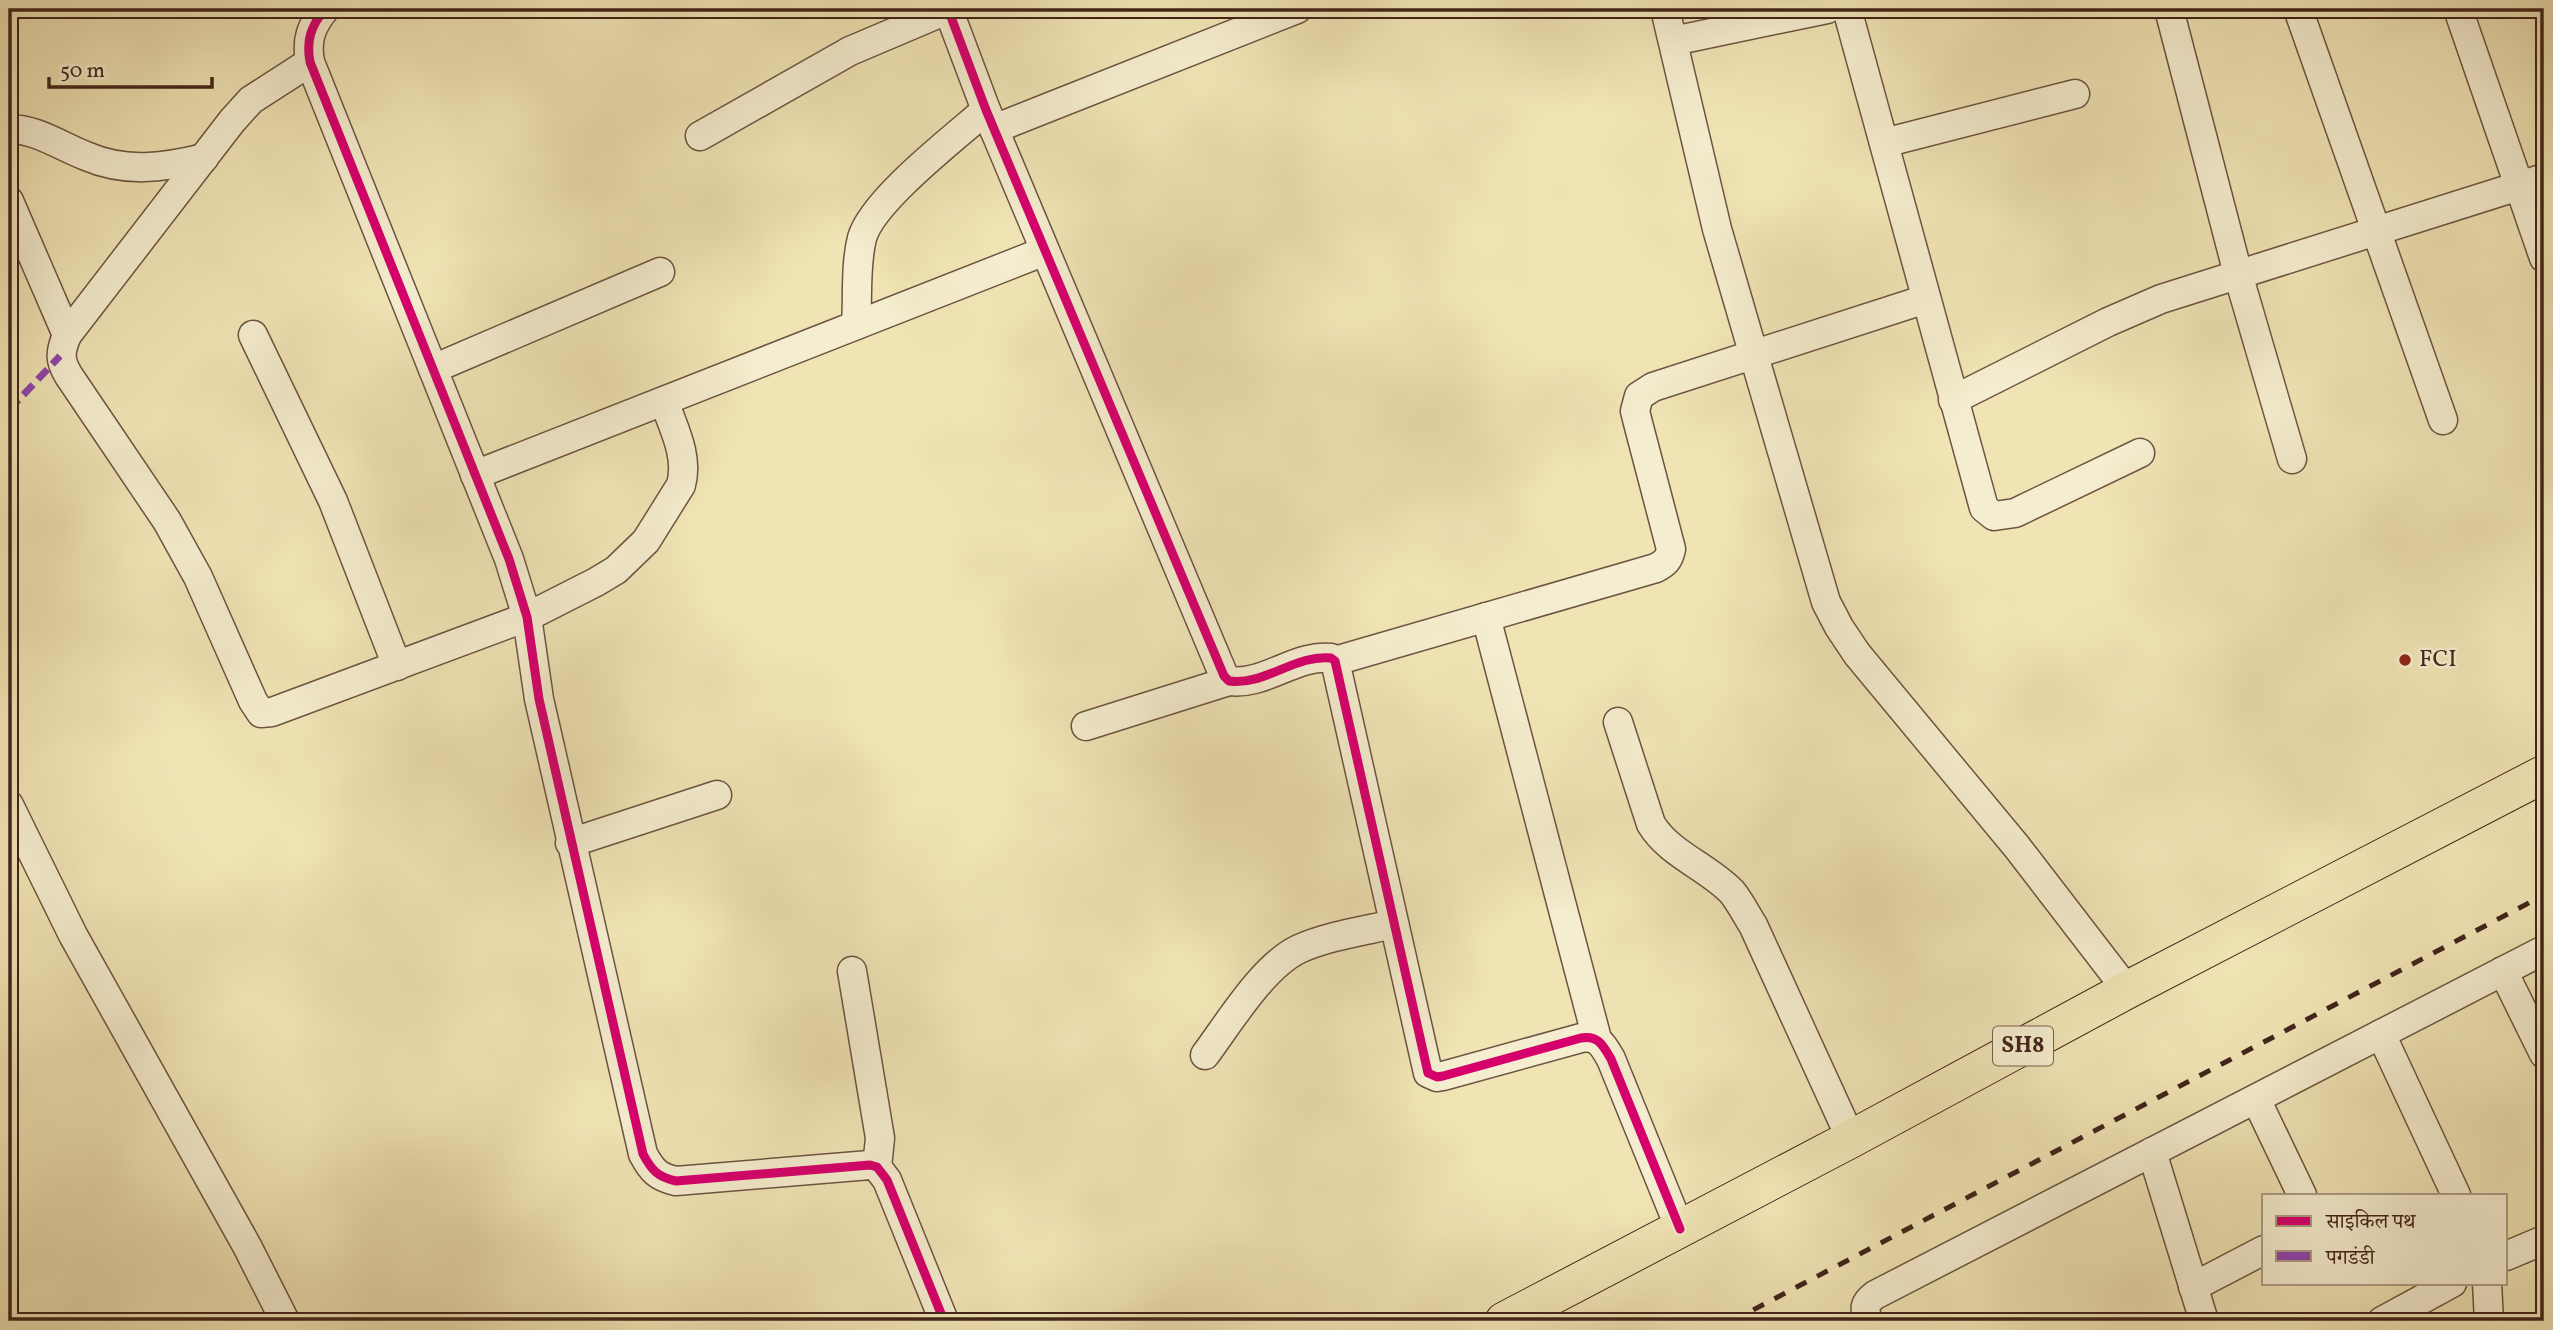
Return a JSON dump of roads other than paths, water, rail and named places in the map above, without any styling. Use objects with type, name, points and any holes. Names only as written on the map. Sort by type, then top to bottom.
[{"type":"main road","name":"SH8","points":[[1504,1321],[2127,990],[2544,774]]},
{"type":"street","points":[[700,136],[850,51],[948,9],[1045,251],[1219,667],[1229,681]]},
{"type":"street","points":[[856,325],[859,253],[870,220],[888,198],[990,119],[1267,14],[1297,9]]},
{"type":"street","points":[[1665,9],[1717,229],[1816,570],[1839,627],[1857,654],[2017,848],[2127,990]]},
{"type":"street","points":[[1673,41],[1827,9]]},
{"type":"street","points":[[1847,9],[1984,508],[1994,516],[2015,513],[2140,453]]},
{"type":"street","points":[[2169,9],[2238,274],[2292,459]]},
{"type":"street","points":[[2298,9],[2443,420]]},
{"type":"street","points":[[2458,9],[2532,182],[2544,258]]},
{"type":"street","points":[[317,13],[307,47],[310,62],[509,559],[527,617],[538,699],[643,1154],[650,1168],[660,1177],[676,1181],[870,1165],[877,1167],[887,1180],[944,1321]]},
{"type":"street","points":[[310,62],[251,100],[232,121],[67,335],[61,349],[62,365],[167,521],[198,577],[261,713],[272,712],[527,617],[616,570],[646,541],[681,485],[684,474],[681,448],[664,401]]},
{"type":"street","points":[[1884,144],[2075,94]]},
{"type":"street","points":[[9,129],[44,136],[87,157],[128,167],[171,166],[204,158]]},
{"type":"street","points":[[1953,400],[2108,322],[2161,299],[2532,182]]},
{"type":"street","points":[[9,201],[67,335]]},
{"type":"street","points":[[475,475],[1045,251]]},
{"type":"street","points":[[433,369],[660,272]]},
{"type":"street","points":[[1335,661],[1656,568],[1665,563],[1670,557],[1671,549],[1638,422],[1636,403],[1639,396],[1653,387],[1926,299]]},
{"type":"street","points":[[253,335],[333,501],[397,666]]},
{"type":"street","points":[[1486,617],[1597,1039],[1611,1059],[1681,1228]]},
{"type":"street","points":[[1086,726],[1229,681],[1243,681],[1315,658],[1331,658],[1335,661],[1425,1066],[1432,1076],[1443,1076],[1581,1038],[1597,1039]]},
{"type":"street","points":[[1618,722],[1657,835],[1732,893],[1743,909],[1753,925],[1851,1139]]},
{"type":"street","points":[[570,843],[717,794]]},
{"type":"street","points":[[9,805],[73,935],[247,1246],[285,1321]]},
{"type":"street","points":[[1205,1055],[1280,961],[1298,949],[1394,924]]},
{"type":"street","points":[[1868,1321],[1864,1308],[1867,1301],[1875,1295],[2544,950]]},
{"type":"street","points":[[852,971],[879,1130],[877,1167]]},
{"type":"street","points":[[2503,971],[2544,1054]]},
{"type":"street","points":[[2381,1034],[2456,1194]]},
{"type":"street","points":[[2256,1099],[2302,1194]]},
{"type":"street","points":[[2152,1152],[2204,1321]]},
{"type":"street","points":[[2508,1255],[2544,1240]]},
{"type":"street","points":[[2193,1287],[2262,1251]]},
{"type":"street","points":[[2382,1321],[2450,1284]]},
{"type":"street","points":[[2487,1284],[2489,1321]]},
{"type":"railway","points":[[1732,1321],[2544,895]]},
{"type":"place","name":"FCI","points":[[2405,660]]}]
